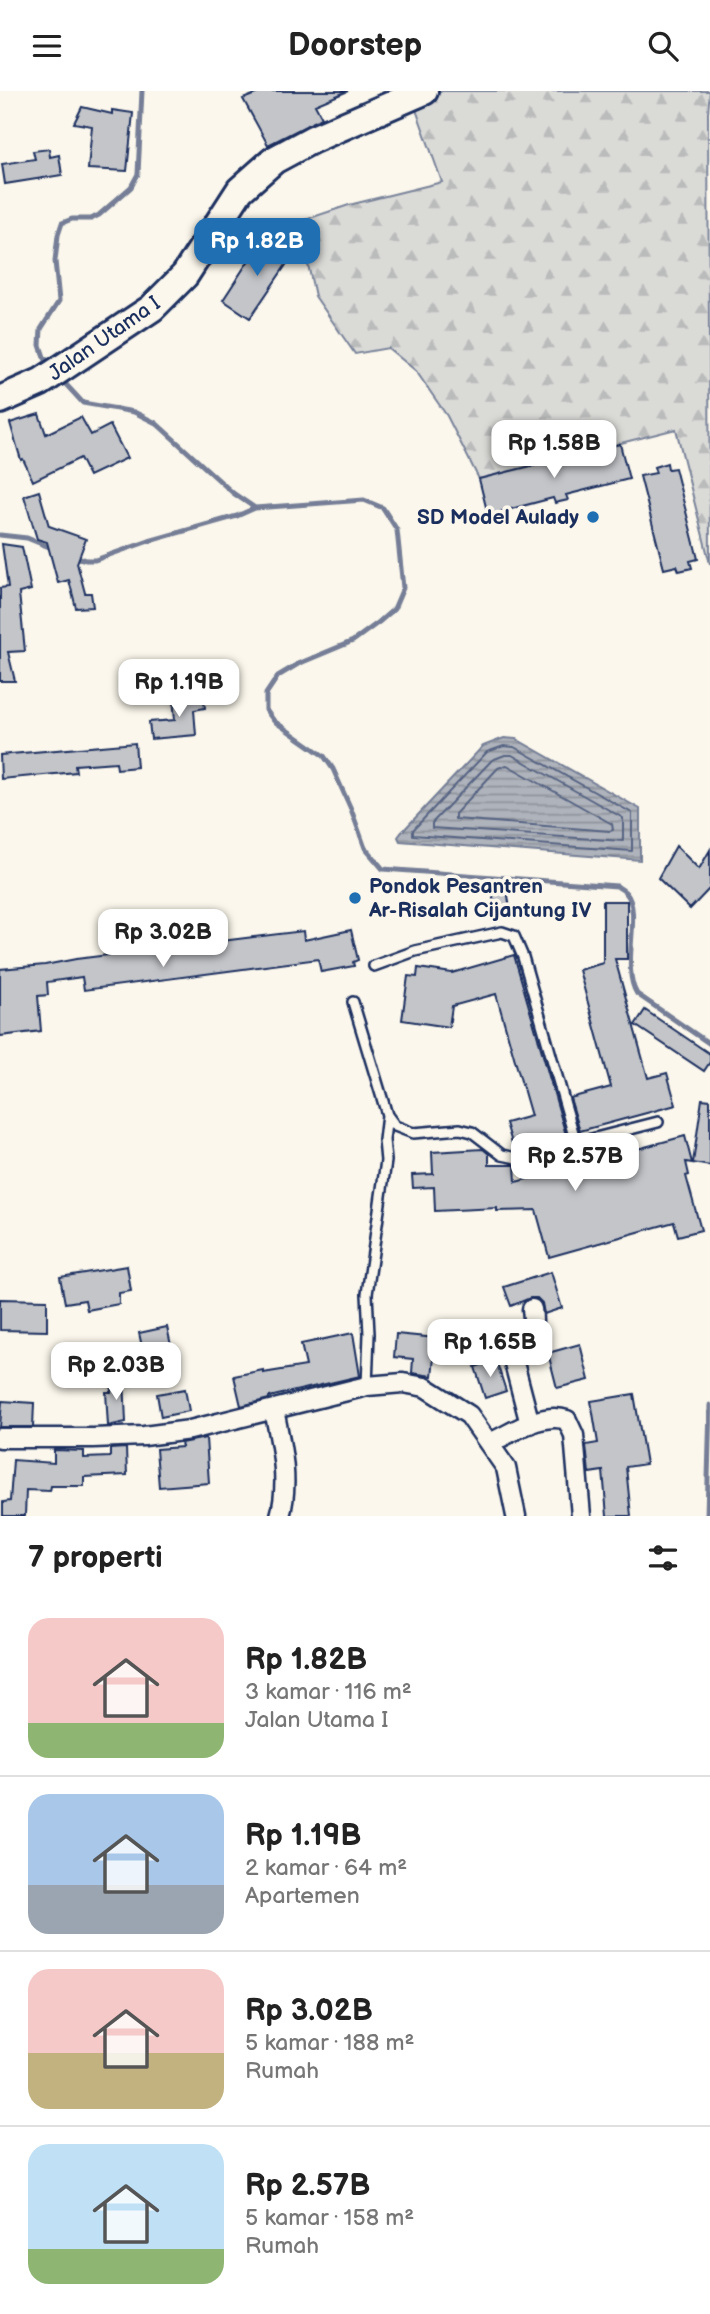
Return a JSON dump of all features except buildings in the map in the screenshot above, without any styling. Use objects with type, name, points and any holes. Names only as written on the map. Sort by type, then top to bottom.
[{"type":"street","name":"Jalan Utama I","points":[[0,400],[51,376],[122,329],[173,289],[240,190],[274,160],[313,139],[424,91]]},
{"type":"street","points":[[530,1424],[509,1344],[510,1340],[527,1335],[531,1331],[534,1325],[532,1309]]},
{"type":"street","points":[[0,1438],[144,1436],[190,1430],[367,1386],[403,1383],[425,1387],[469,1415],[506,1468],[516,1516]]},
{"type":"street","points":[[274,1410],[285,1469],[280,1516]]},
{"type":"street","points":[[490,1443],[530,1424],[559,1418],[566,1420],[572,1429],[582,1516]]},
{"type":"lane","points":[[374,966],[415,951],[502,932],[514,936],[523,957],[576,1143]]},
{"type":"lane","points":[[353,1002],[387,1115],[395,1126],[412,1133],[460,1129],[472,1132],[502,1155],[517,1158],[658,1122]]},
{"type":"lane","points":[[367,1386],[367,1294],[386,1161],[384,1140],[387,1115]]},
{"type":"green space","points":[[442,91],[710,91],[710,564],[676,429],[479,479],[447,416],[416,371],[388,348],[355,354],[315,296],[307,260],[292,224],[349,205],[442,182],[414,104]]},
{"type":"water","points":[[504,738],[516,739],[640,809],[640,860],[400,841],[398,837],[401,833],[483,746]]},
{"type":"waterway","points":[[52,367],[44,357],[40,345],[41,329],[59,301],[55,261],[58,235],[62,223],[72,219],[91,219],[99,215],[131,187],[138,174],[142,91]]},
{"type":"waterway","points":[[60,378],[83,403],[134,412],[156,423],[233,493],[255,508],[364,500],[383,508],[397,530],[403,588],[394,609],[353,641],[298,664],[278,676],[266,694],[266,710],[274,721],[324,756],[333,769],[351,809],[365,848],[383,869],[617,886],[624,891],[631,902],[631,969],[632,983],[637,994],[710,1044]]},
{"type":"waterway","points":[[73,556],[95,560],[255,508]]},
{"type":"waterway","points":[[0,535],[27,538],[54,549]]},
{"type":"waterway","points":[[707,1516],[710,1405]]},
{"type":"place","name":"SD Model Aulady","points":[[593,517]]},
{"type":"place","name":"Pondok Pesantren Ar-Risalah Cijantung IV","points":[[355,898]]}]
